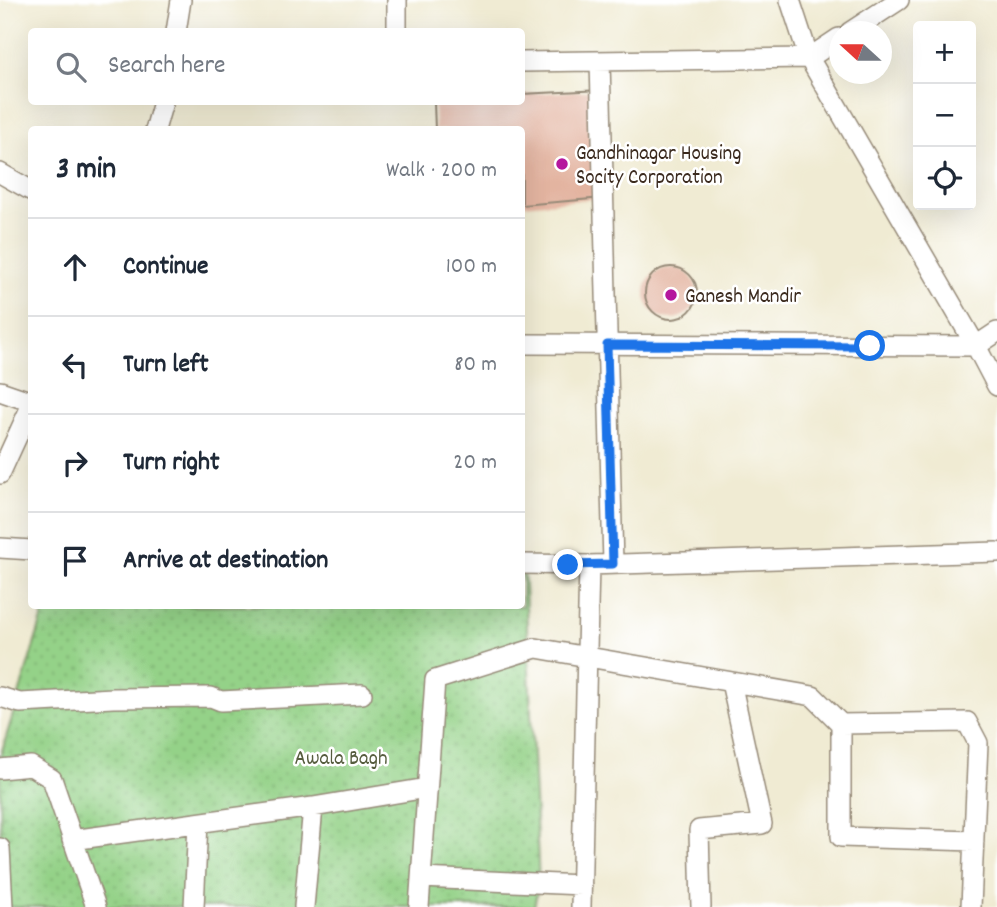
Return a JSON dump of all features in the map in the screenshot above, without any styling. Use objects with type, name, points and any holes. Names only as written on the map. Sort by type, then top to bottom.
[{"type":"street","points":[[177,28],[181,0]]},
{"type":"street","points":[[397,0],[397,28]]},
{"type":"street","points":[[790,0],[809,58],[997,386]]},
{"type":"street","points":[[867,21],[899,0]]},
{"type":"street","points":[[525,62],[809,58],[829,45]]},
{"type":"street","points":[[600,61],[613,564]]},
{"type":"street","points":[[156,126],[162,105]]},
{"type":"street","points":[[0,173],[28,189]]},
{"type":"street","points":[[525,344],[976,346],[997,332]]},
{"type":"street","points":[[0,391],[28,402]]},
{"type":"street","points":[[0,474],[28,412]]},
{"type":"street","points":[[0,548],[28,550]]},
{"type":"street","points":[[525,564],[589,565],[997,552]]},
{"type":"street","points":[[582,907],[589,565]]},
{"type":"street","points":[[419,907],[435,680],[536,648],[813,696],[841,724],[841,837],[974,841]]},
{"type":"street","points":[[701,907],[699,830],[762,824],[731,682]]},
{"type":"street","points":[[0,698],[20,704],[113,698],[211,697],[221,701],[362,694]]},
{"type":"street","points":[[841,724],[967,722],[978,743],[971,907]]},
{"type":"street","points":[[0,769],[32,766],[52,779],[96,907]]},
{"type":"street","points":[[72,840],[427,789]]},
{"type":"street","points":[[304,907],[313,807]]},
{"type":"street","points":[[194,907],[198,823]]},
{"type":"street","points":[[0,849],[3,907]]},
{"type":"street","points":[[421,878],[582,885]]},
{"type":"green space","name":"Awala Bagh","points":[[525,585],[539,883],[534,907],[1,907],[0,757],[45,609],[525,609]]},
{"type":"building","name":"Gandhinagar Housing Socity Corporation","points":[[601,90],[603,198],[525,205],[525,126],[435,126],[434,105],[525,105],[525,94]]},
{"type":"building","name":"Ganesh Mandir","points":[[671,267],[681,269],[689,275],[695,283],[695,303],[689,311],[681,317],[671,319],[661,317],[653,311],[647,303],[645,293],[647,283],[653,275],[661,269]]},
{"type":"place","name":"Gandhinagar Housing Socity Corporation","points":[[562,164]]},
{"type":"place","name":"Ganesh Mandir","points":[[671,295]]},
{"type":"route","points":[[568,565],[613,564],[607,345],[870,346]]}]
